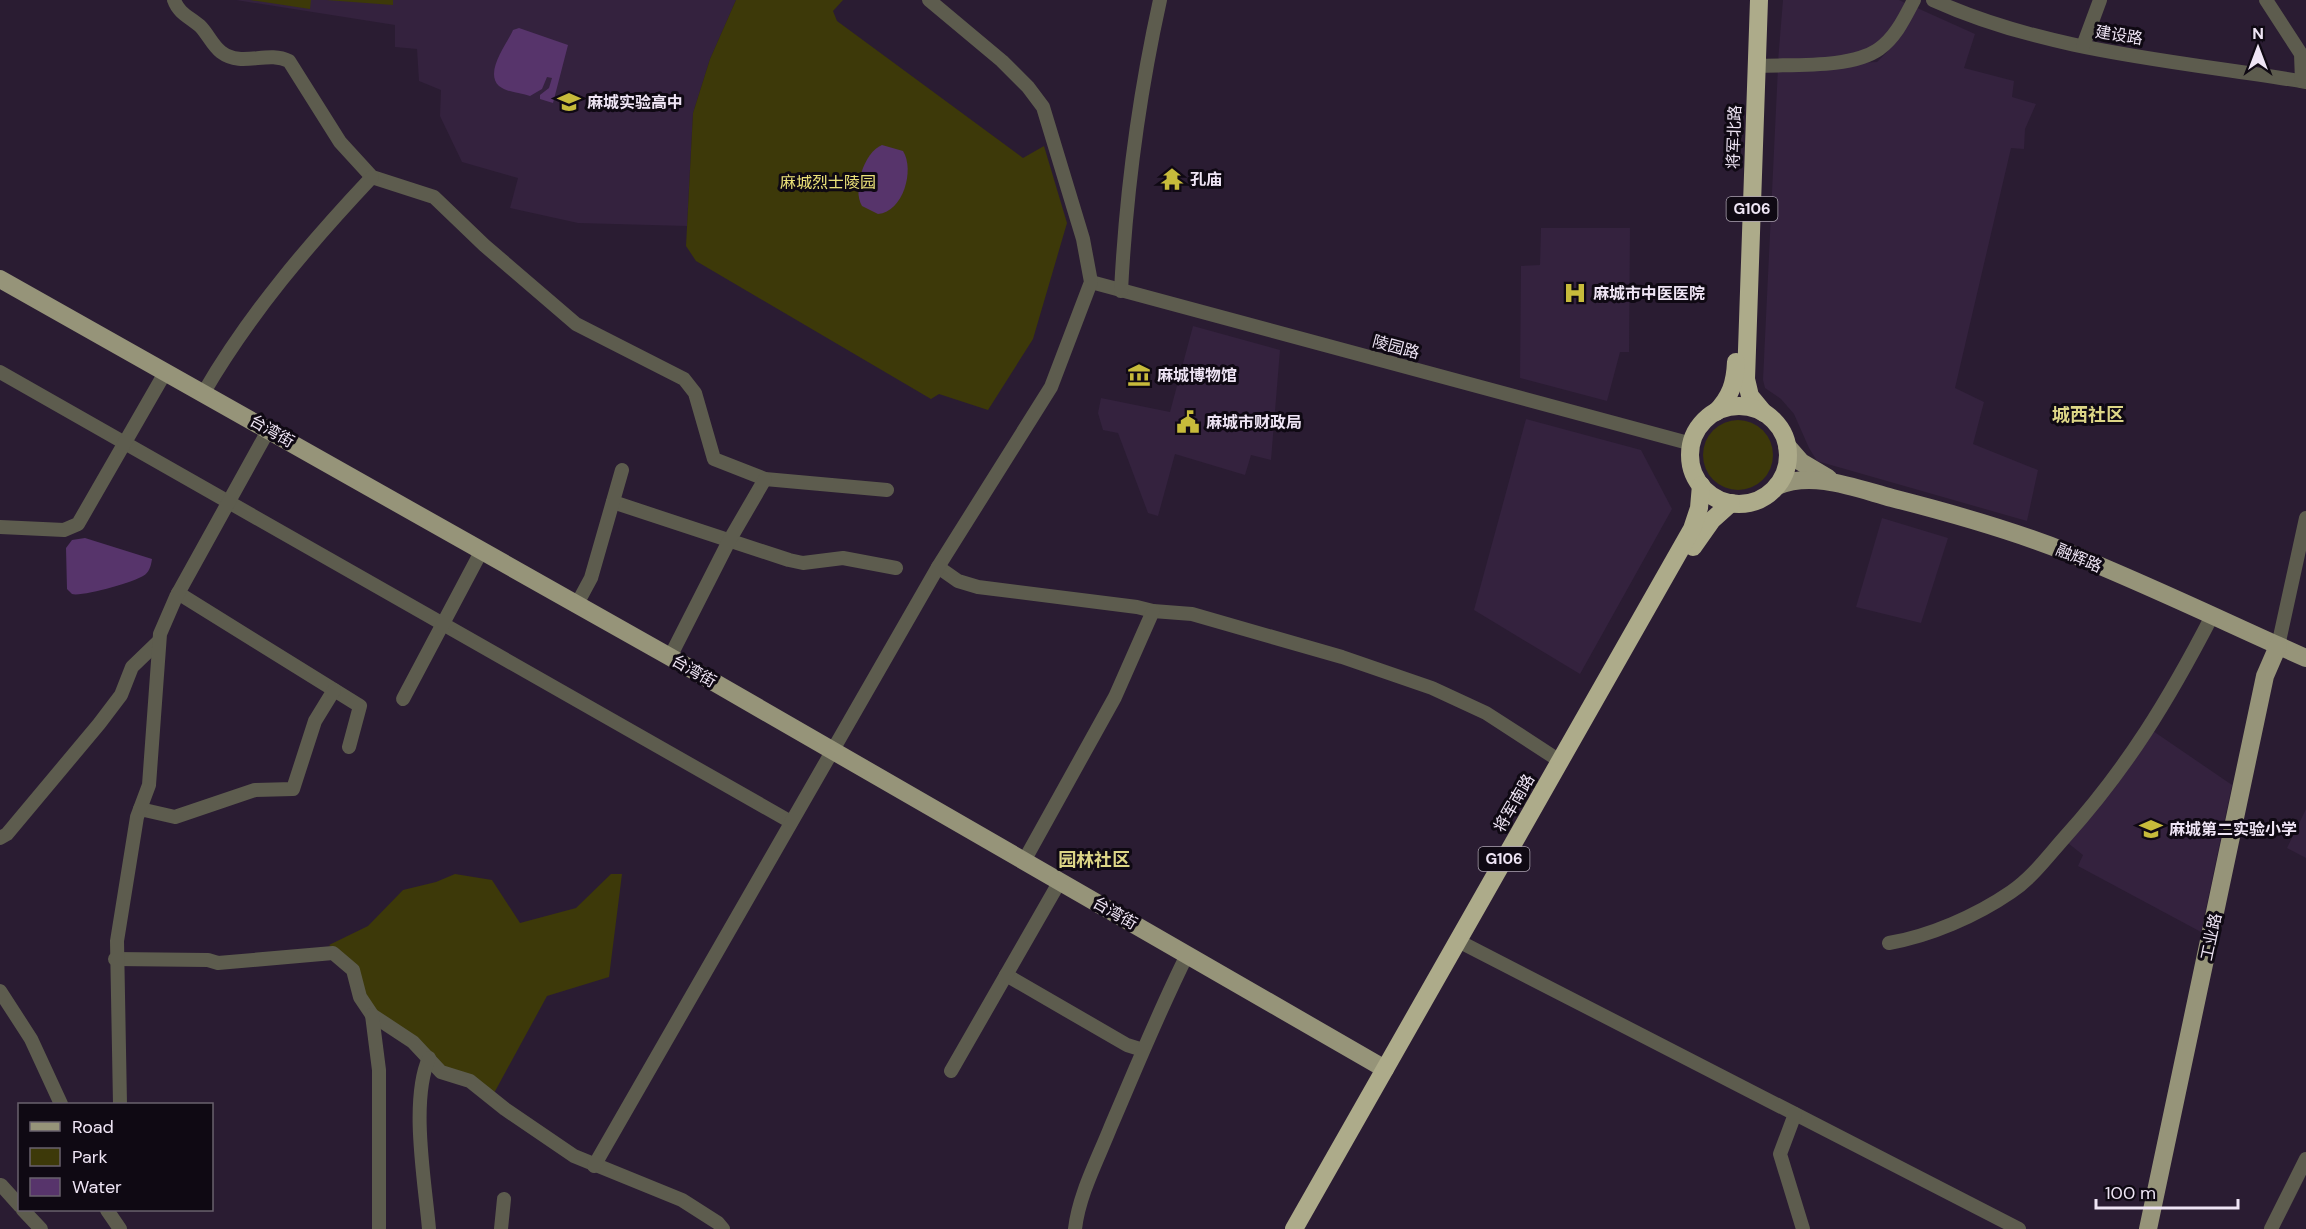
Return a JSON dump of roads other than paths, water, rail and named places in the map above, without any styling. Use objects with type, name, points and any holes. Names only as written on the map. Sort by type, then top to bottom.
[{"type":"highway","name":"将军北路","points":[[1716,412],[1727,400],[1736,378],[1749,0]]},
{"type":"highway","name":"将军北路","points":[[1759,0],[1746,379],[1750,396],[1764,413]]},
{"type":"highway","points":[[1716,412],[1740,406],[1764,413]]},
{"type":"highway","name":"G106","points":[[1701,485],[1693,470],[1692,444],[1698,429],[1716,412]]},
{"type":"highway","name":"G106","points":[[1764,413],[1781,430],[1787,446]]},
{"type":"highway","points":[[1701,485],[1714,497],[1731,503],[1757,500],[1777,486],[1786,470],[1787,446]]},
{"type":"highway","name":"将军南路","points":[[1294,1229],[1692,529],[1699,508],[1701,485]]},
{"type":"highway","name":"将军南路","points":[[1305,1229],[1697,539],[1712,520],[1731,503]]},
{"type":"main road","name":"台湾街","points":[[0,279],[204,392],[670,657],[1385,1069]]},
{"type":"main road","points":[[1787,446],[1809,468],[1843,485]]},
{"type":"main road","points":[[1777,486],[1808,479],[1843,485]]},
{"type":"main road","name":"融辉路","points":[[1843,485],[1950,513],[2069,553],[2306,658]]},
{"type":"main road","name":"工业路","points":[[2148,1229],[2265,676],[2278,646]]},
{"type":"main road","name":"工业路","points":[[2159,1229],[2274,694],[2278,646]]},
{"type":"street","points":[[174,0],[182,14],[200,26],[216,47],[230,57],[243,60],[279,58],[289,61],[340,142],[372,177],[434,197],[576,324],[684,379],[695,393],[714,459],[765,479],[887,490]]},
{"type":"street","points":[[594,1166],[938,567],[1051,387],[1091,282],[1083,240],[1042,107],[1028,87],[1002,61],[929,0]]},
{"type":"street","points":[[1121,291],[1124,232],[1143,86],[1160,0]]},
{"type":"street","points":[[1756,66],[1845,61],[1863,57],[1880,48],[1894,34],[1914,0]]},
{"type":"street","name":"建设路","points":[[1933,0],[1996,25],[2083,46],[2304,81]]},
{"type":"street","points":[[2083,46],[2100,0]]},
{"type":"street","points":[[2266,0],[2301,54],[2304,81]]},
{"type":"street","points":[[204,392],[232,344],[308,244],[372,177]]},
{"type":"street","name":"陵园路","points":[[1091,282],[1692,444]]},
{"type":"street","points":[[0,527],[64,530],[74,527],[81,520],[166,371]]},
{"type":"street","points":[[0,372],[791,822]]},
{"type":"street","points":[[120,1103],[115,959],[122,898],[140,809],[149,785],[159,641],[165,618],[269,429]]},
{"type":"street","points":[[577,604],[591,578],[622,470]]},
{"type":"street","points":[[670,657],[729,541],[765,479]]},
{"type":"street","points":[[613,502],[803,563],[843,558],[896,568]]},
{"type":"street","name":"工业路","points":[[2278,646],[2306,518]]},
{"type":"street","points":[[403,699],[482,550]]},
{"type":"street","points":[[938,567],[958,581],[978,587],[1137,607],[1153,612],[1192,614],[1342,657],[1432,688],[1486,712],[1560,760]]},
{"type":"street","points":[[178,593],[360,706],[349,747]]},
{"type":"street","points":[[1024,861],[1115,697],[1153,612]]},
{"type":"street","points":[[1889,943],[1915,939],[2012,892],[2030,877],[2100,798],[2128,761],[2176,686],[2212,616]]},
{"type":"street","points":[[0,838],[7,834],[99,724],[120,695],[132,667],[159,641]]},
{"type":"street","points":[[140,809],[175,817],[255,790],[293,789],[315,722],[334,690]]},
{"type":"street","points":[[951,1071],[1060,881]]},
{"type":"street","points":[[1466,945],[2019,1229]]},
{"type":"street","points":[[115,959],[208,960],[218,963],[333,953],[353,970],[360,997],[372,1015],[413,1042],[441,1072],[470,1081],[505,1109],[594,1166],[682,1200],[718,1223],[723,1229]]},
{"type":"street","points":[[1075,1229],[1077,1213],[1143,1050],[1187,955]]},
{"type":"street","points":[[1006,975],[1127,1045],[1143,1050]]},
{"type":"street","points":[[0,991],[31,1039],[62,1103]]},
{"type":"street","points":[[372,1015],[380,1090],[379,1229]]},
{"type":"street","points":[[429,1058],[423,1073],[420,1132],[429,1229]]},
{"type":"street","points":[[1795,1114],[1780,1154],[1803,1229]]},
{"type":"street","points":[[2271,1229],[2306,1159]]},
{"type":"street","points":[[1,1185],[18,1204]]},
{"type":"street","points":[[501,1229],[504,1199]]},
{"type":"street","points":[[25,1211],[41,1229]]},
{"type":"street","points":[[108,1211],[121,1229]]},
{"type":"street","points":[[121,1211],[121,1229]]},
{"type":"water","points":[[519,28],[568,45],[553,103],[540,99],[540,95],[549,88],[552,78],[547,77],[542,89],[530,96],[506,90],[495,80],[494,73],[498,58],[513,30]]},
{"type":"water","points":[[882,145],[903,151],[908,169],[900,198],[894,206],[878,214],[862,206],[858,191],[865,163],[870,155]]},
{"type":"water","points":[[85,538],[152,559],[147,573],[138,579],[119,585],[72,594],[67,589],[66,548],[72,540]]},
{"type":"place","name":"麻城实验高中","points":[[569,102]]},
{"type":"place","name":"孔庙","points":[[1172,179]]},
{"type":"place","name":"麻城市中医医院","points":[[1575,293]]},
{"type":"place","name":"麻城博物馆","points":[[1139,375]]},
{"type":"place","name":"麻城市财政局","points":[[1188,422]]},
{"type":"place","name":"麻城第二实验小学","points":[[2151,829]]},
{"type":"district","name":"城西社区","points":[[2088,415]]},
{"type":"district","name":"园林社区","points":[[1094,860]]},
{"type":"park label","name":"麻城烈士陵园","points":[[828,182]]}]
